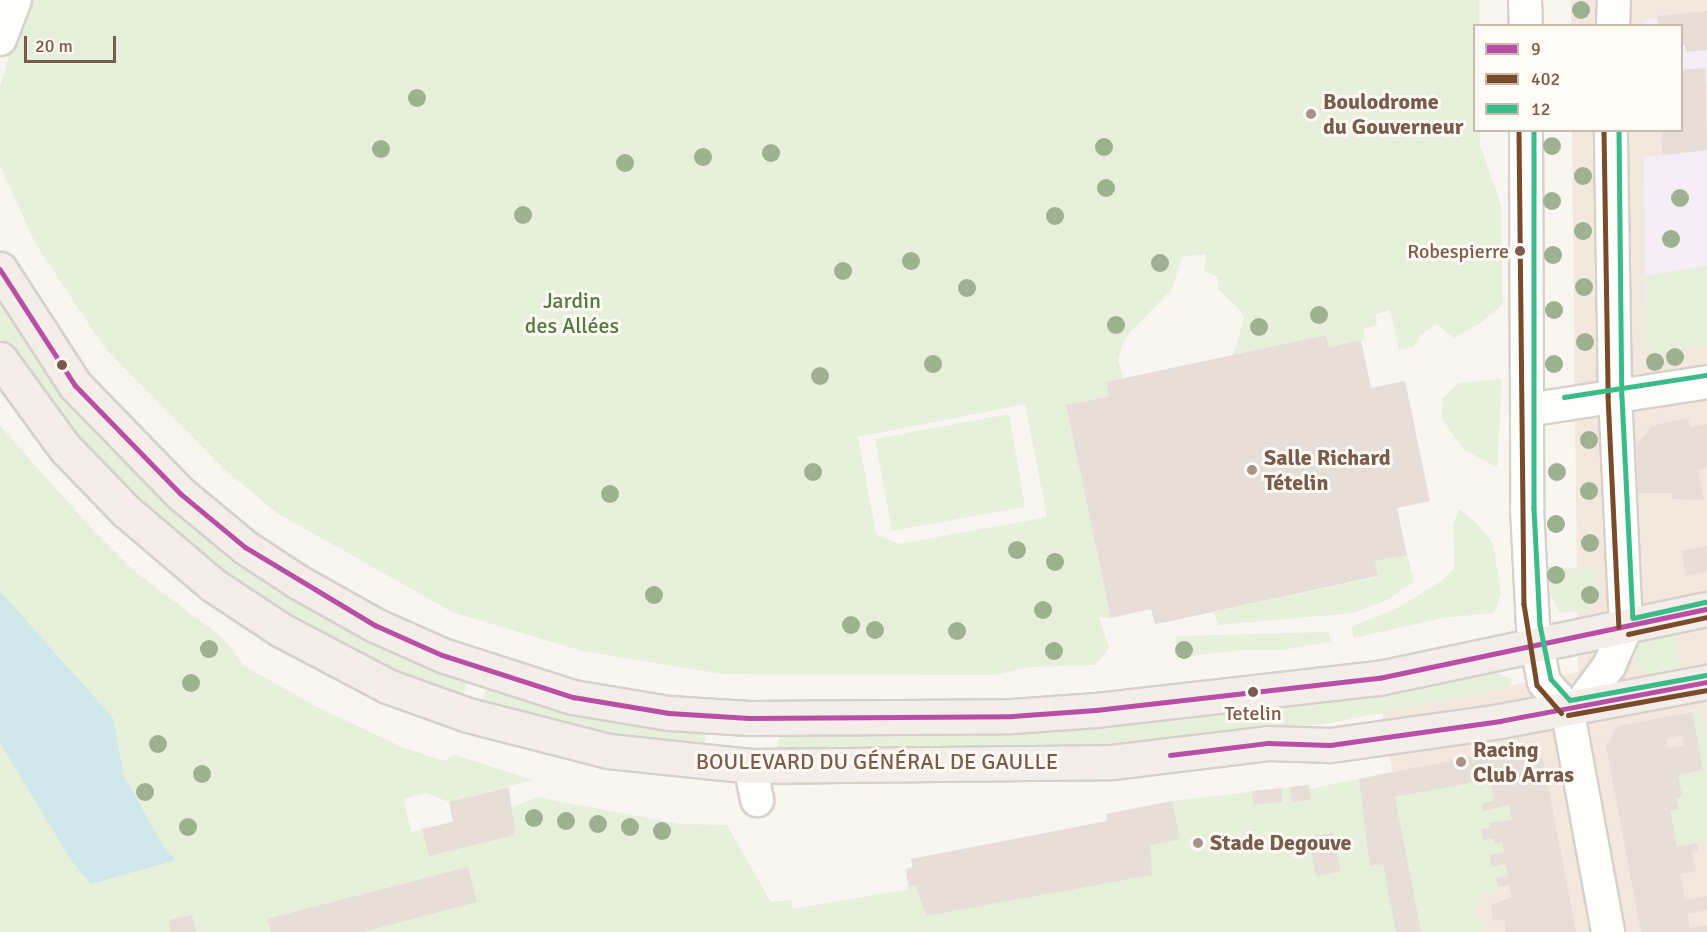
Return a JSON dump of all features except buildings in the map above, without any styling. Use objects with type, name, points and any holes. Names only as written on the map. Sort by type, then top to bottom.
[{"type":"main road","name":"BOULEVARD DU GÉNÉRAL DE GAULLE","points":[[0,270],[75,385],[181,494],[245,547],[295,580],[375,625],[442,655],[573,697],[669,713],[749,718],[1012,716],[1163,705],[1379,678],[1486,658],[1538,644],[1700,610]]},
{"type":"main road","name":"BOULEVARD DU GÉNÉRAL DE GAULLE","points":[[0,359],[65,448],[154,538],[213,585],[352,671],[441,706],[549,738],[656,759],[750,766],[1112,762],[1268,743],[1330,745],[1620,700],[1707,682]]},
{"type":"street","points":[[0,39],[15,0]]},
{"type":"street","points":[[1526,0],[1526,24]]},
{"type":"street","points":[[1613,24],[1614,0]]},
{"type":"street","points":[[1526,132],[1527,410],[1531,594],[1544,682],[1574,707],[1608,932]]},
{"type":"street","points":[[1574,707],[1609,666],[1626,627],[1615,396],[1611,132]]},
{"type":"street","points":[[1527,410],[1707,382]]},
{"type":"street","points":[[750,766],[757,800]]},
{"type":"shaded area","points":[[1571,0],[1707,0],[1707,932],[1421,932],[1382,712],[1578,672],[1572,132],[1683,132],[1683,24],[1571,24]]},
{"type":"shaded area","points":[[1707,11],[1707,93],[1705,68],[1683,70],[1683,24],[1643,24],[1643,20]]},
{"type":"shaded area","points":[[1707,150],[1707,344],[1653,354],[1646,349],[1644,157]]},
{"type":"green space","name":"Jardin des Allées","points":[[25,0],[1479,0],[1479,24],[1473,24],[1473,132],[1480,132],[1480,145],[1501,205],[1503,304],[1479,324],[1454,338],[1437,324],[1420,335],[1413,347],[1399,350],[1390,310],[1375,314],[1377,325],[1363,329],[1365,339],[1329,347],[1326,335],[1233,355],[1244,319],[1241,311],[1219,290],[1217,277],[1204,270],[1206,254],[1182,257],[1172,289],[1130,332],[1122,345],[1118,360],[1123,378],[1106,382],[1109,396],[1066,405],[1111,618],[1099,617],[1109,648],[1095,665],[1029,667],[993,675],[723,674],[582,651],[452,612],[277,513],[226,471],[104,347],[35,243],[0,165],[0,87]],"holes":[[[1025,404],[1047,517],[899,544],[876,534],[858,437]]]},
{"type":"green space","points":[[1707,266],[1707,344],[1653,354],[1646,349],[1646,276]]},
{"type":"green space","points":[[0,302],[75,407],[182,517],[294,601],[365,638],[468,680],[462,698],[421,686],[312,632],[173,534],[86,450],[10,355],[0,339]]},
{"type":"green space","points":[[1502,379],[1497,468],[1463,449],[1441,417],[1443,398],[1458,383]]},
{"type":"green space","points":[[1009,414],[1025,507],[892,531],[875,439]]},
{"type":"green space","points":[[0,426],[94,531],[133,570],[222,637],[244,666],[319,708],[402,747],[444,761],[455,755],[533,780],[449,802],[426,793],[404,799],[411,832],[514,807],[536,797],[680,824],[727,825],[771,902],[791,900],[793,909],[908,889],[906,869],[912,867],[911,859],[1107,821],[1106,814],[1172,801],[1309,785],[1310,789],[1390,772],[1395,797],[1490,779],[1494,801],[1483,811],[1509,805],[1512,820],[1490,823],[1490,828],[1481,830],[1483,839],[1502,842],[1504,852],[1490,855],[1492,866],[1505,864],[1508,875],[1497,878],[1496,894],[1482,895],[1472,917],[1483,916],[1485,932],[0,932]]},
{"type":"green space","points":[[1459,509],[1475,521],[1493,544],[1501,593],[1494,613],[1442,618],[1354,638],[1351,627],[1401,606],[1441,581],[1455,567],[1453,525]]},
{"type":"green space","points":[[1407,555],[1414,582],[1385,601],[1353,613],[1218,625],[1214,612],[1378,577],[1375,561]]},
{"type":"green space","points":[[1547,567],[1598,569],[1596,601],[1588,611],[1560,613],[1551,596]]},
{"type":"green space","points":[[1328,632],[1331,642],[1282,650],[1243,650],[1179,657],[1175,636]]},
{"type":"green space","points":[[1673,636],[1682,670],[1654,676],[1642,670],[1634,658],[1637,640]]},
{"type":"green space","points":[[1489,671],[1512,679],[1510,688],[1330,723],[1218,736],[1095,747],[782,752],[777,747],[780,731],[1173,721],[1362,698]]},
{"type":"green space","points":[[487,686],[705,730],[705,750],[600,737],[481,703]]},
{"type":"green space","points":[[1702,710],[1707,741],[1707,841],[1677,847],[1670,811],[1679,809],[1676,798],[1682,796],[1678,775],[1703,770],[1692,712]]},
{"type":"water","points":[[0,591],[113,718],[124,776],[163,846],[176,860],[91,884],[71,860],[0,743]]},
{"type":"transit line","name":"402","points":[[1519,132],[1524,604],[1537,685],[1561,713]]},
{"type":"transit line","name":"12","points":[[1534,132],[1534,508],[1540,625],[1551,679],[1570,700],[1706,675]]},
{"type":"transit line","name":"402","points":[[1604,132],[1608,396],[1619,627]]},
{"type":"transit line","name":"12","points":[[1619,132],[1622,396],[1633,618],[1705,602]]},
{"type":"transit line","name":"9","points":[[0,269],[75,385],[181,494],[245,547],[375,625],[442,655],[573,697],[669,713],[749,718],[1012,716],[1096,710],[1379,678],[1707,609]]},
{"type":"transit line","name":"12","points":[[1564,397],[1706,375]]},
{"type":"transit line","name":"402","points":[[1628,634],[1707,617]]},
{"type":"transit line","name":"9","points":[[1170,755],[1268,743],[1330,745],[1500,721],[1707,682]]},
{"type":"transit line","name":"402","points":[[1568,715],[1707,690]]},
{"type":"place","name":"Boulodrome du Gouverneur","points":[[1311,114]]},
{"type":"place","name":"Robespierre","points":[[1520,251]]},
{"type":"place","name":"Salle Richard Tételin","points":[[1252,470]]},
{"type":"place","name":"Tetelin","points":[[1253,692]]},
{"type":"place","name":"Racing Club Arras","points":[[1461,762]]},
{"type":"place","name":"Stade Degouve","points":[[1198,843]]}]
